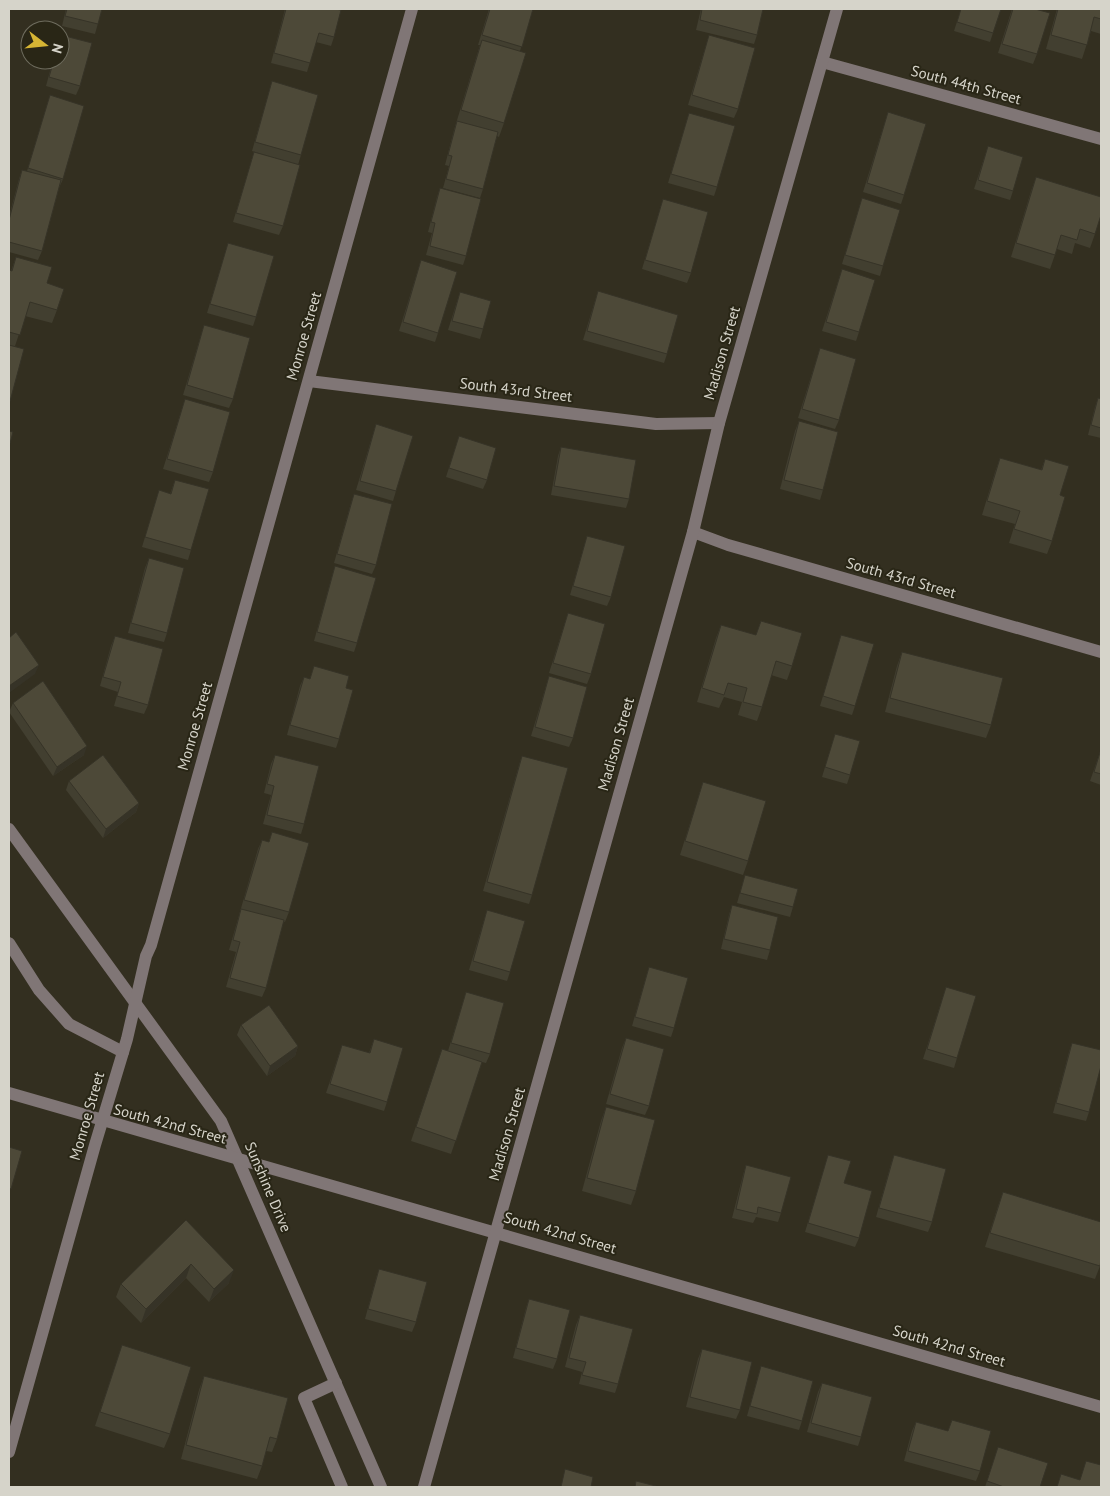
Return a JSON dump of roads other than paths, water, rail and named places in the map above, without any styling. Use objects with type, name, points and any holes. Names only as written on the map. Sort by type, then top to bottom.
[{"type":"street","name":"Monroe Street","points":[[9,1452],[123,1052],[146,956],[151,945],[412,9]]},
{"type":"street","name":"Madison Street","points":[[424,1487],[693,532],[719,423],[837,9]]},
{"type":"street","name":"South 44th Street","points":[[822,62],[1101,140]]},
{"type":"street","name":"South 43rd Street","points":[[309,381],[656,424],[719,423]]},
{"type":"street","name":"South 43rd Street","points":[[693,532],[728,545],[1101,652]]},
{"type":"street","name":"Sunshine Drive","points":[[9,829],[135,1001],[154,1032],[201,1090],[221,1121],[380,1487]]},
{"type":"street","points":[[9,944],[39,990],[69,1024],[123,1052]]},
{"type":"street","name":"South 42nd Street","points":[[9,1094],[102,1122],[496,1232],[1101,1407]]},
{"type":"street","points":[[336,1383],[304,1398],[342,1487]]}]
